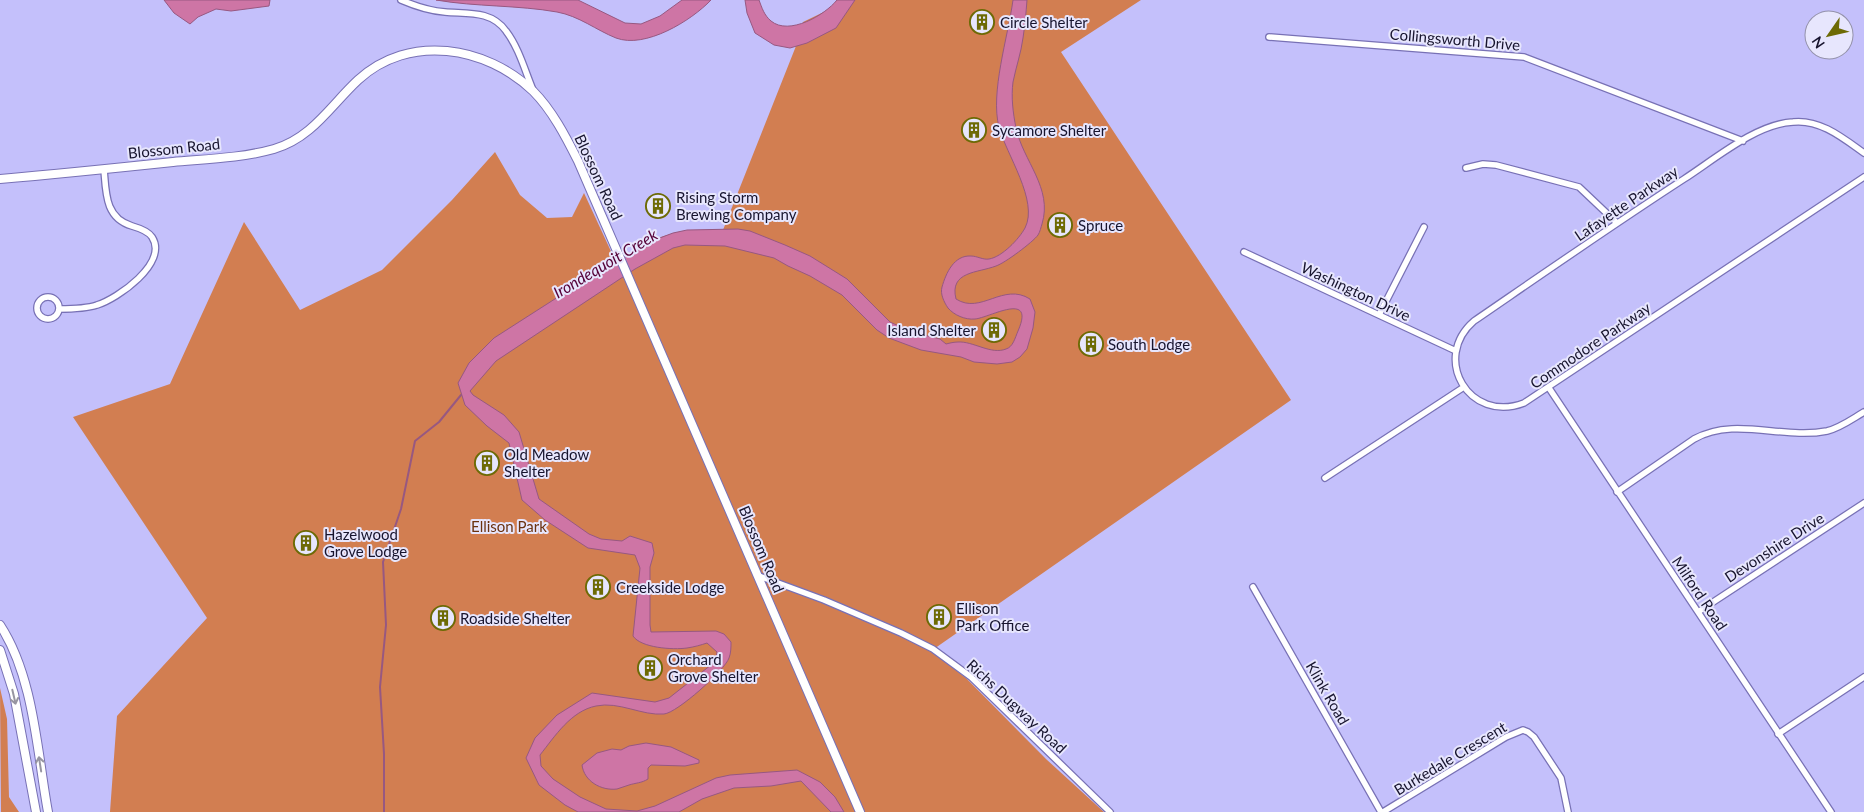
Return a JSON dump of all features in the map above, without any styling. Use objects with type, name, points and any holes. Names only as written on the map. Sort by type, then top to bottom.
[{"type":"street","points":[[401,0],[434,10],[481,14],[498,23],[506,30],[512,41],[534,92]]},
{"type":"street","name":"Collingsworth Drive","points":[[1269,38],[1524,57],[1743,141]]},
{"type":"street","name":"Blossom Road","points":[[0,179],[220,158],[276,148],[289,143],[315,126],[359,80],[373,70],[386,62],[419,51],[451,50],[471,55],[491,62],[519,80],[534,92],[569,143],[759,576],[860,812]]},
{"type":"street","name":"Lafayette Parkway","points":[[1456,351],[1462,334],[1474,321],[1617,223],[1743,141],[1777,125],[1794,121],[1805,122],[1818,124],[1864,153]]},
{"type":"street","points":[[1466,168],[1484,164],[1496,165],[1579,187],[1617,223]]},
{"type":"street","points":[[58,309],[85,308],[97,305],[120,294],[148,267],[156,251],[152,237],[146,232],[120,221],[112,213],[106,200],[104,169]]},
{"type":"street","name":"Commodore Parkway","points":[[1464,388],[1484,404],[1510,408],[1524,404],[1864,177]]},
{"type":"street","points":[[1378,315],[1424,227]]},
{"type":"street","name":"Washington Drive","points":[[1244,252],[1456,351]]},
{"type":"street","points":[[1325,478],[1464,388],[1457,372],[1456,351]]},
{"type":"street","name":"Milford Road","points":[[1548,388],[1831,812]]},
{"type":"street","points":[[1617,492],[1694,439],[1708,432],[1732,429],[1797,432],[1826,431],[1842,425],[1864,412]]},
{"type":"street","name":"Devonshire Drive","points":[[1698,612],[1864,503]]},
{"type":"street","name":"Richs Dugway Road","points":[[759,576],[833,603],[901,632],[933,649],[971,677],[1110,812]]},
{"type":"street","name":"Klink Road","points":[[1254,587],[1382,812]]},
{"type":"street","points":[[0,625],[9,639],[25,687],[48,812]]},
{"type":"street","points":[[0,650],[14,694],[36,812]]},
{"type":"street","points":[[1778,734],[1864,677]]},
{"type":"street","name":"Burkedale Crescent","points":[[1382,812],[1506,737],[1523,730],[1534,737],[1561,778],[1568,812]]},
{"type":"green space","name":"Ellison Park","points":[[837,0],[1141,0],[1061,52],[1291,400],[931,651],[966,678],[1046,759],[1104,812],[110,812],[117,716],[207,618],[73,417],[170,384],[244,222],[300,310],[382,270],[452,200],[495,152],[520,195],[547,218],[572,217],[584,193],[615,260],[666,235],[690,231],[723,230],[796,46],[803,22],[830,9]]},
{"type":"green space","points":[[0,688],[7,719],[9,797],[19,812],[1,812]]},
{"type":"shaded area","points":[[164,0],[270,0],[269,6],[231,11],[216,9],[198,17],[190,24],[174,13]]},
{"type":"shaded area","points":[[436,0],[578,0],[625,23],[641,24],[660,16],[682,0],[711,0],[692,16],[667,31],[640,40],[628,40],[616,38],[573,17],[557,12]]},
{"type":"shaded area","points":[[745,0],[759,0],[765,14],[771,21],[787,26],[797,25],[816,17],[837,0],[855,0],[836,28],[807,43],[790,48],[774,45],[755,33],[747,13]]},
{"type":"shaded area","points":[[1013,0],[1027,0],[1022,44],[1013,82],[1013,111],[1020,140],[1044,198],[1042,224],[1038,235],[1019,252],[996,266],[961,278],[955,290],[956,299],[965,303],[983,302],[1011,294],[1030,299],[1035,312],[1033,328],[1027,349],[1020,357],[1012,362],[997,364],[974,362],[961,357],[921,350],[889,338],[877,330],[842,295],[774,258],[725,246],[685,245],[673,248],[635,269],[496,361],[470,391],[473,395],[504,415],[519,432],[539,499],[589,534],[601,539],[622,541],[630,536],[652,543],[654,553],[650,567],[651,632],[716,631],[724,634],[731,642],[730,654],[726,664],[700,690],[679,707],[664,714],[647,713],[613,705],[596,706],[587,709],[564,725],[540,755],[541,766],[553,779],[580,797],[606,809],[637,811],[655,806],[716,778],[730,775],[797,770],[820,782],[835,797],[844,812],[831,812],[801,781],[771,786],[734,788],[702,799],[679,812],[578,812],[565,805],[539,785],[526,758],[535,738],[557,715],[592,693],[655,702],[669,698],[716,661],[717,652],[707,643],[674,649],[650,646],[633,636],[640,568],[635,555],[588,548],[545,520],[522,500],[509,443],[487,426],[465,405],[458,383],[469,363],[494,338],[611,263],[657,239],[687,230],[738,229],[750,231],[810,256],[847,279],[890,322],[912,332],[940,339],[946,344],[964,342],[994,350],[1008,348],[1014,342],[1018,331],[1022,319],[1021,312],[1016,309],[1008,309],[982,318],[964,318],[950,311],[943,298],[942,290],[948,271],[955,262],[965,256],[987,259],[999,255],[1019,237],[1025,228],[1028,217],[1025,191],[999,127],[997,113],[998,82]]},
{"type":"shaded area","points":[[646,743],[671,747],[699,760],[699,763],[685,766],[651,765],[648,768],[648,779],[617,789],[599,787],[583,771],[582,765],[597,753],[612,749],[621,750],[629,746]]},
{"type":"waterway","points":[[384,812],[384,754],[380,687],[386,625],[383,562],[401,509],[415,441],[439,422],[461,395]]},
{"type":"place","name":"Circle Shelter","points":[[982,22]]},
{"type":"place","name":"Sycamore Shelter","points":[[974,130]]},
{"type":"place","name":"Rising Storm Brewing Company","points":[[658,206]]},
{"type":"place","name":"Spruce","points":[[1060,225]]},
{"type":"place","name":"Island Shelter","points":[[994,330]]},
{"type":"place","name":"South Lodge","points":[[1091,344]]},
{"type":"place","name":"Old Meadow Shelter","points":[[487,463]]},
{"type":"place","name":"Hazelwood Grove Lodge","points":[[306,543]]},
{"type":"place","name":"Creekside Lodge","points":[[598,587]]},
{"type":"place","name":"Ellison Park Office","points":[[939,617]]},
{"type":"place","name":"Roadside Shelter","points":[[443,618]]},
{"type":"place","name":"Orchard Grove Shelter","points":[[650,668]]},
{"type":"water label","name":"Irondequoit Creek","points":[[605,263]]}]
